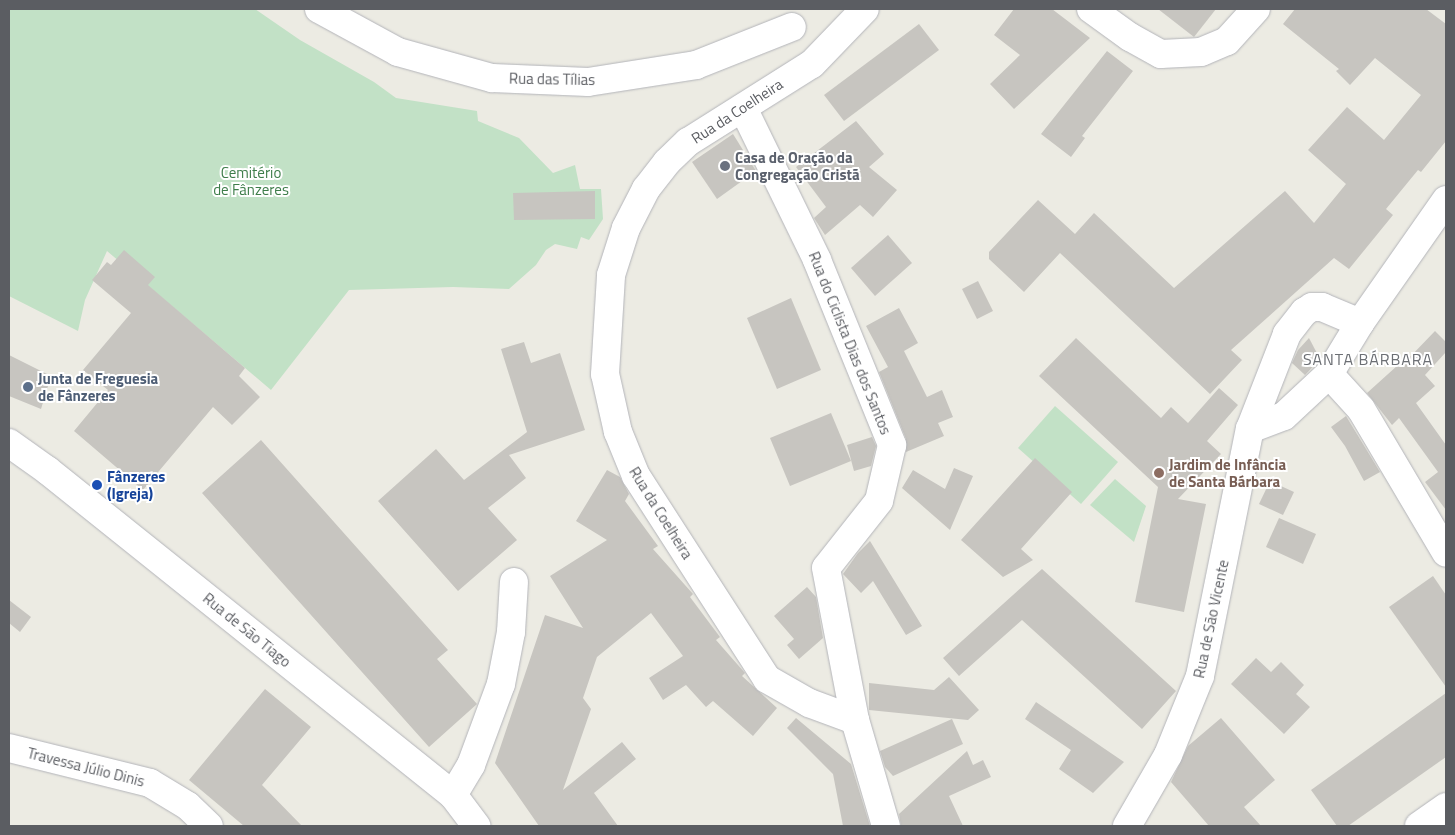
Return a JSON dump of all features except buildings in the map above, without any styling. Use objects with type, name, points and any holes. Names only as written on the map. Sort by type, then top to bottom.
[{"type":"street","name":"Rua das Tílias","points":[[319,9],[398,52],[492,78],[588,82],[696,65],[788,18]]},
{"type":"street","name":"Rua da Coelheira","points":[[855,720],[809,703],[767,679],[636,476],[618,432],[605,374],[611,275],[626,228],[646,189],[668,162],[688,142],[812,64],[865,9]]},
{"type":"street","points":[[1091,9],[1130,37],[1161,54],[1201,52],[1227,42],[1256,9]]},
{"type":"street","points":[[788,18],[812,64]]},
{"type":"street","name":"Rua do Ciclista Dias dos Santos","points":[[743,108],[817,260],[892,444],[879,501],[826,568],[855,720]]},
{"type":"street","points":[[1250,429],[1284,416],[1329,374],[1360,323],[1446,200]]},
{"type":"street","name":"Rua de São Vicente","points":[[1127,826],[1168,754],[1200,676],[1250,429],[1287,334],[1304,312],[1312,308],[1322,307],[1360,323]]},
{"type":"street","points":[[1329,374],[1361,408],[1446,553]]},
{"type":"street","name":"Rua de São Tiago","points":[[9,443],[47,470],[453,795],[476,826]]},
{"type":"street","points":[[453,795],[470,766],[501,684],[512,632],[514,582]]},
{"type":"street","points":[[855,720],[886,826]]},
{"type":"street","name":"Travessa Júlio Dinis","points":[[9,748],[150,783],[188,806],[208,826]]},
{"type":"street","points":[[1419,826],[1446,807]]},
{"type":"green space","name":"Cemitério de Fânzeres","points":[[9,9],[255,9],[300,40],[374,82],[396,98],[477,111],[478,121],[519,138],[553,173],[575,165],[580,189],[601,189],[603,219],[589,240],[581,237],[577,249],[555,244],[546,250],[536,265],[509,289],[453,287],[349,290],[271,390],[107,251],[85,300],[78,331],[9,296]]},
{"type":"green space","points":[[1055,406],[1118,462],[1081,504],[1018,448]]},
{"type":"green space","points":[[1115,479],[1146,506],[1134,542],[1090,505]]},
{"type":"place","name":"Casa de Oração da Congregação Cristã","points":[[725,166]]},
{"type":"place","name":"Junta de Freguesia de Fânzeres","points":[[28,387]]},
{"type":"place","name":"Jardim de Infância de Santa Bárbara","points":[[1159,473]]},
{"type":"place","name":"Fânzeres (Igreja)","points":[[97,485]]},
{"type":"district","name":"SANTA BÁRBARA","points":[[1368,359]]}]
